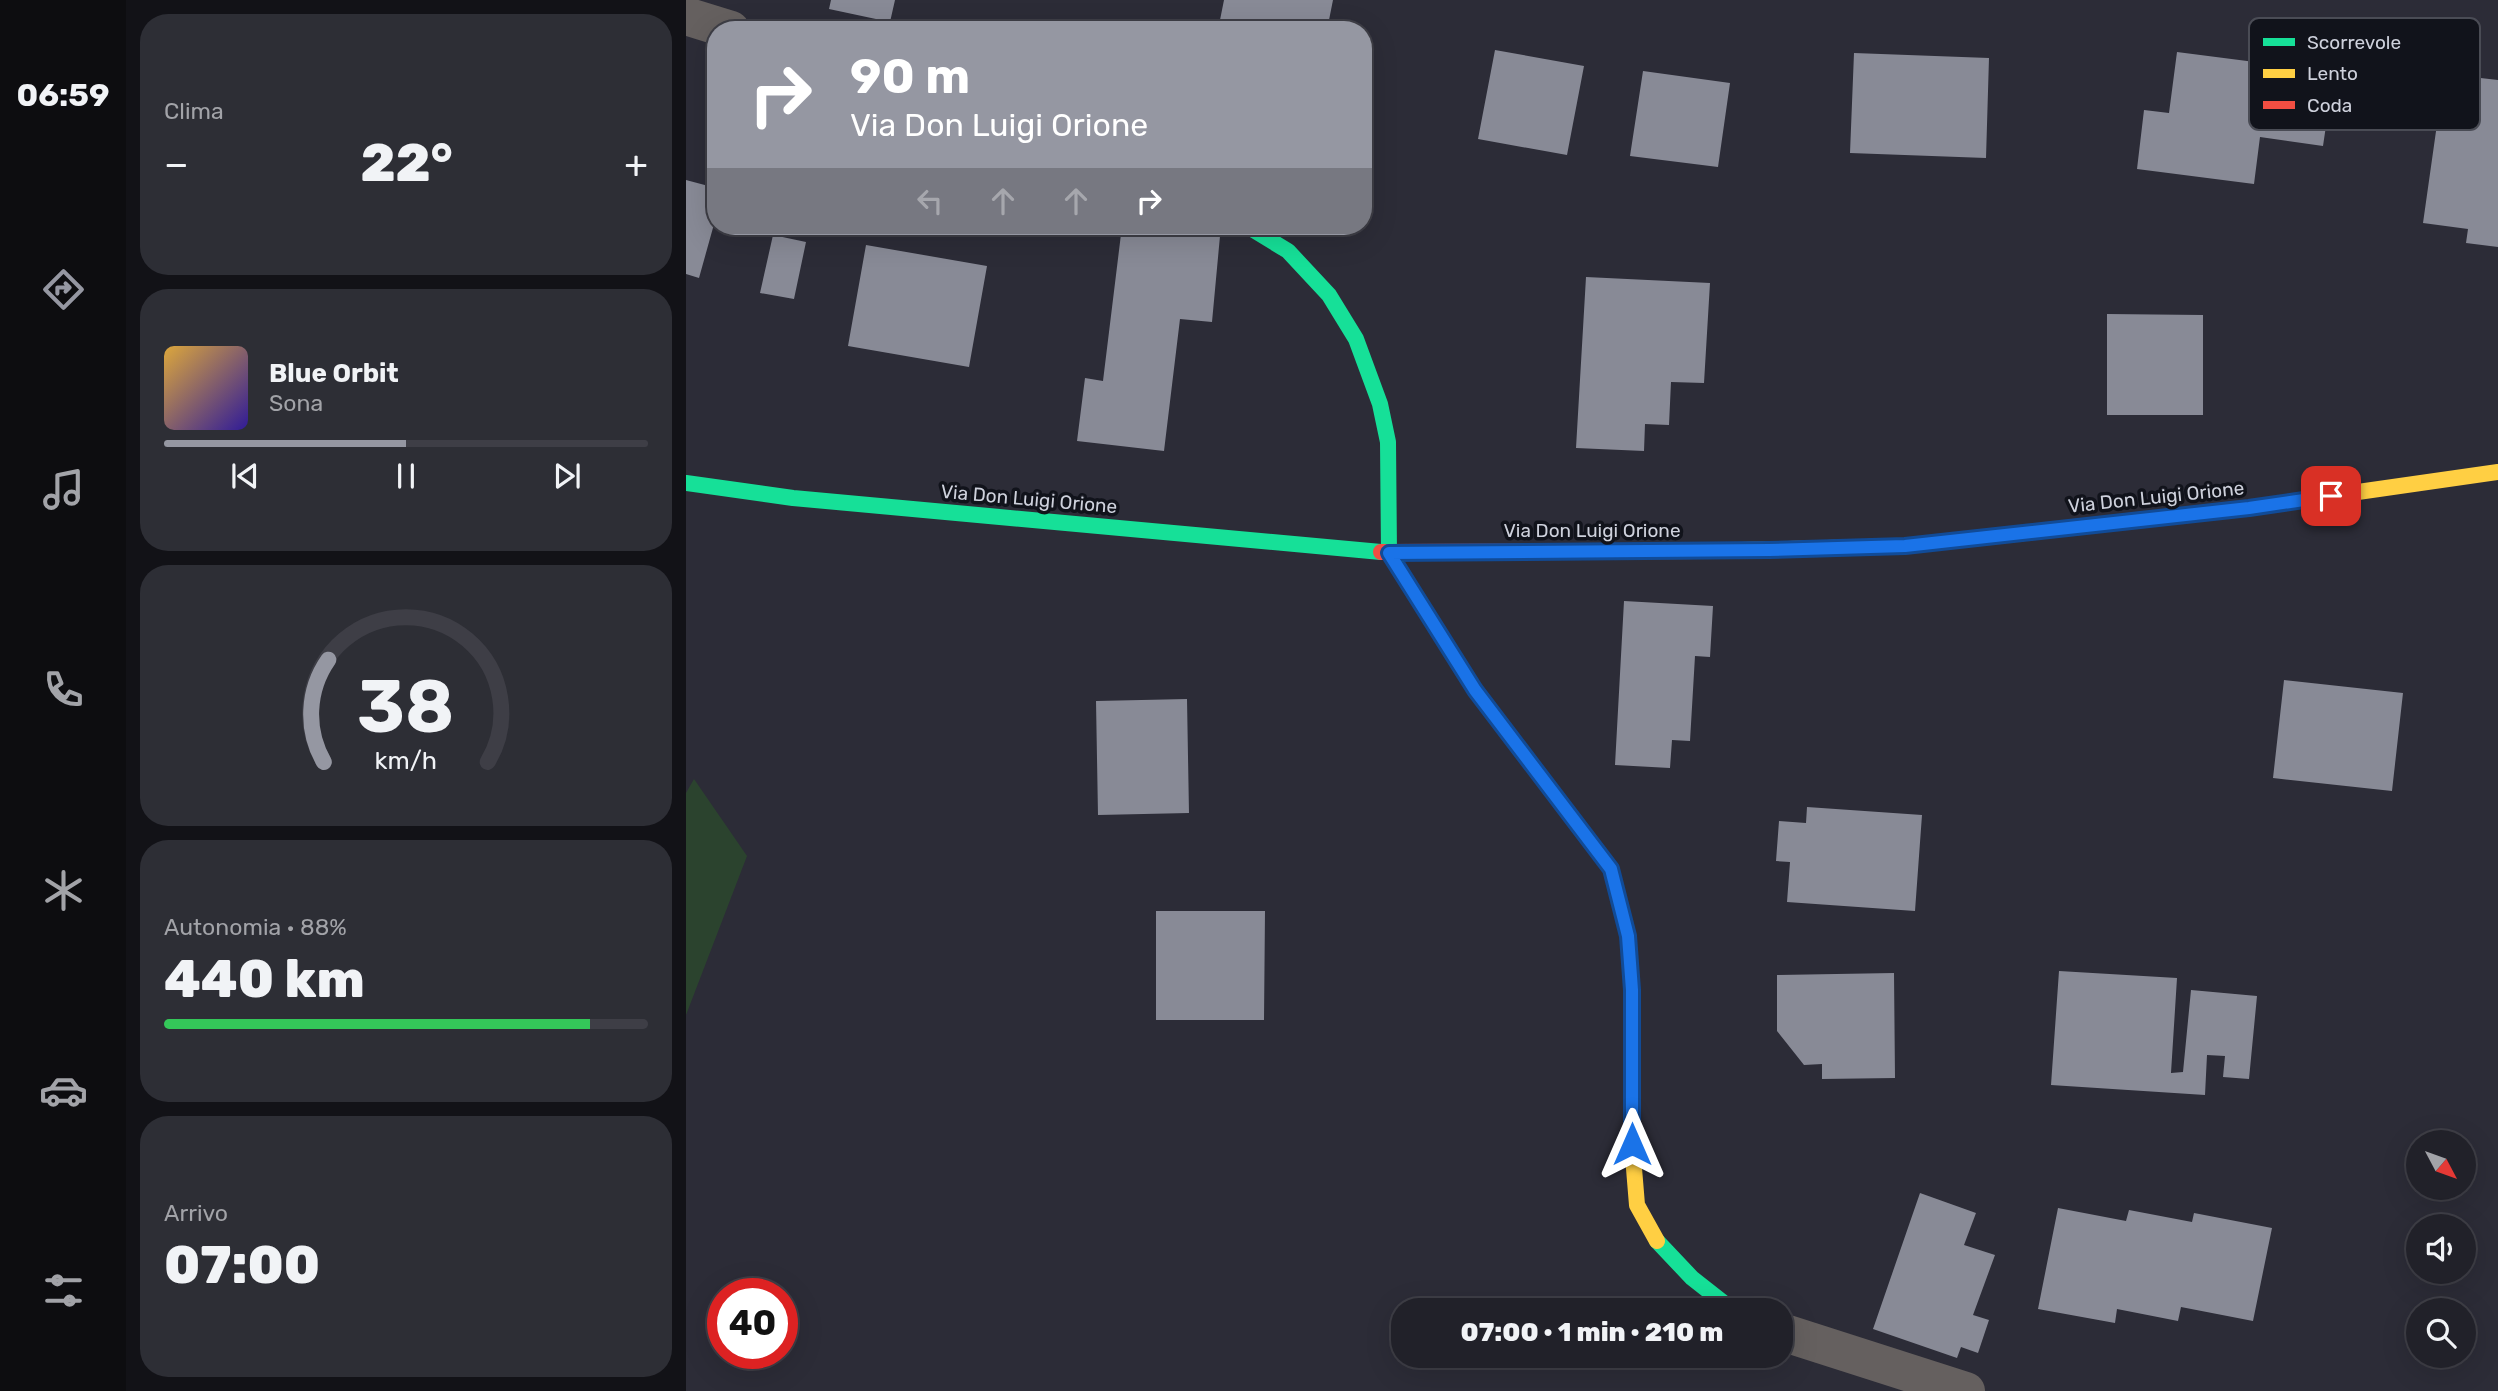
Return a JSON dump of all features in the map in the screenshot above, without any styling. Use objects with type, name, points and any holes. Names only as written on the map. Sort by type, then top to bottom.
[{"type":"main road","points":[[1262,235],[1288,251],[1329,295],[1356,339],[1380,404],[1388,442],[1389,553],[1475,690],[1611,869],[1628,936],[1632,990],[1632,1144],[1637,1205],[1654,1238],[1692,1278],[1717,1298]]},
{"type":"main road","name":"Via Don Luigi Orione","points":[[686,482],[793,498],[1389,553],[1769,550],[1905,546],[2249,508],[2498,472]]},
{"type":"street","points":[[686,16],[707,23]]},
{"type":"street","points":[[1793,1336],[1966,1391]]},
{"type":"green space","points":[[694,779],[747,856],[686,1015],[686,793]]},
{"type":"building","points":[[831,0],[895,0],[890,21],[829,9]]},
{"type":"building","points":[[1224,0],[1333,0],[1329,21],[1220,21]]},
{"type":"building","points":[[1495,50],[1584,66],[1567,155],[1478,139]]},
{"type":"building","points":[[2177,52],[2249,61],[2249,130],[2325,130],[2323,146],[2260,137],[2254,184],[2137,169],[2144,110],[2169,113]]},
{"type":"building","points":[[1854,53],[1989,58],[1986,158],[1850,153]]},
{"type":"building","points":[[1643,71],[1730,83],[1718,167],[1630,156]]},
{"type":"building","points":[[2480,78],[2498,80],[2498,247],[2466,243],[2468,229],[2423,223],[2436,130],[2480,130]]},
{"type":"building","points":[[686,180],[707,186],[707,235],[711,235],[699,278],[686,274]]},
{"type":"building","points":[[773,235],[806,242],[794,299],[760,293]]},
{"type":"building","points":[[1121,235],[1220,236],[1212,322],[1180,319],[1164,451],[1077,441],[1085,378],[1103,381]]},
{"type":"building","points":[[866,245],[987,266],[969,367],[848,346]]},
{"type":"building","points":[[1586,277],[1710,283],[1704,383],[1671,382],[1669,425],[1645,424],[1644,451],[1576,448]]},
{"type":"building","points":[[2107,314],[2203,315],[2203,415],[2107,415]]},
{"type":"building","points":[[1624,601],[1713,606],[1710,657],[1695,656],[1690,741],[1672,740],[1670,768],[1615,765]]},
{"type":"building","points":[[2284,680],[2403,693],[2392,791],[2273,778]]},
{"type":"building","points":[[1187,699],[1189,813],[1098,815],[1096,701]]},
{"type":"building","points":[[1807,807],[1922,815],[1915,911],[1787,902],[1790,862],[1776,861],[1779,821],[1806,823]]},
{"type":"building","points":[[1156,911],[1265,911],[1264,1020],[1156,1020]]},
{"type":"building","points":[[2059,971],[2177,978],[2171,1073],[2183,1072],[2191,990],[2257,996],[2249,1079],[2223,1077],[2225,1056],[2207,1055],[2205,1095],[2051,1085]]},
{"type":"building","points":[[1894,973],[1895,1078],[1822,1079],[1822,1064],[1804,1065],[1777,1031],[1777,975]]},
{"type":"building","points":[[1920,1193],[1976,1213],[1964,1245],[1995,1255],[1973,1315],[1989,1320],[1978,1353],[1961,1347],[1957,1358],[1873,1329]]},
{"type":"building","points":[[2058,1208],[2126,1221],[2129,1210],[2192,1222],[2194,1213],[2272,1228],[2253,1321],[2181,1307],[2178,1321],[2117,1309],[2115,1323],[2038,1309]]},
{"type":"traffic: fast","points":[[1262,235],[1288,251],[1329,295],[1356,339],[1380,404],[1388,442],[1389,553],[1475,690],[1611,869],[1620,905]]},
{"type":"traffic: fast","points":[[686,483],[793,498],[1381,552]]},
{"type":"traffic: fast","points":[[1657,1241],[1692,1278],[1717,1298]]},
{"type":"traffic: slow","points":[[2330,496],[2498,472]]},
{"type":"traffic: slow","points":[[1703,551],[1905,546],[2069,528]]},
{"type":"traffic: slow","points":[[1620,905],[1628,936],[1632,991],[1632,1144],[1637,1205],[1657,1241]]},
{"type":"traffic: jam","points":[[2069,528],[2330,496]]},
{"type":"traffic: jam","points":[[1381,552],[1703,551]]},
{"type":"route","points":[[1632,1144],[1632,990],[1628,936],[1611,869],[1475,690],[1389,553],[1769,550],[1905,546],[2249,508],[2331,496]]}]
